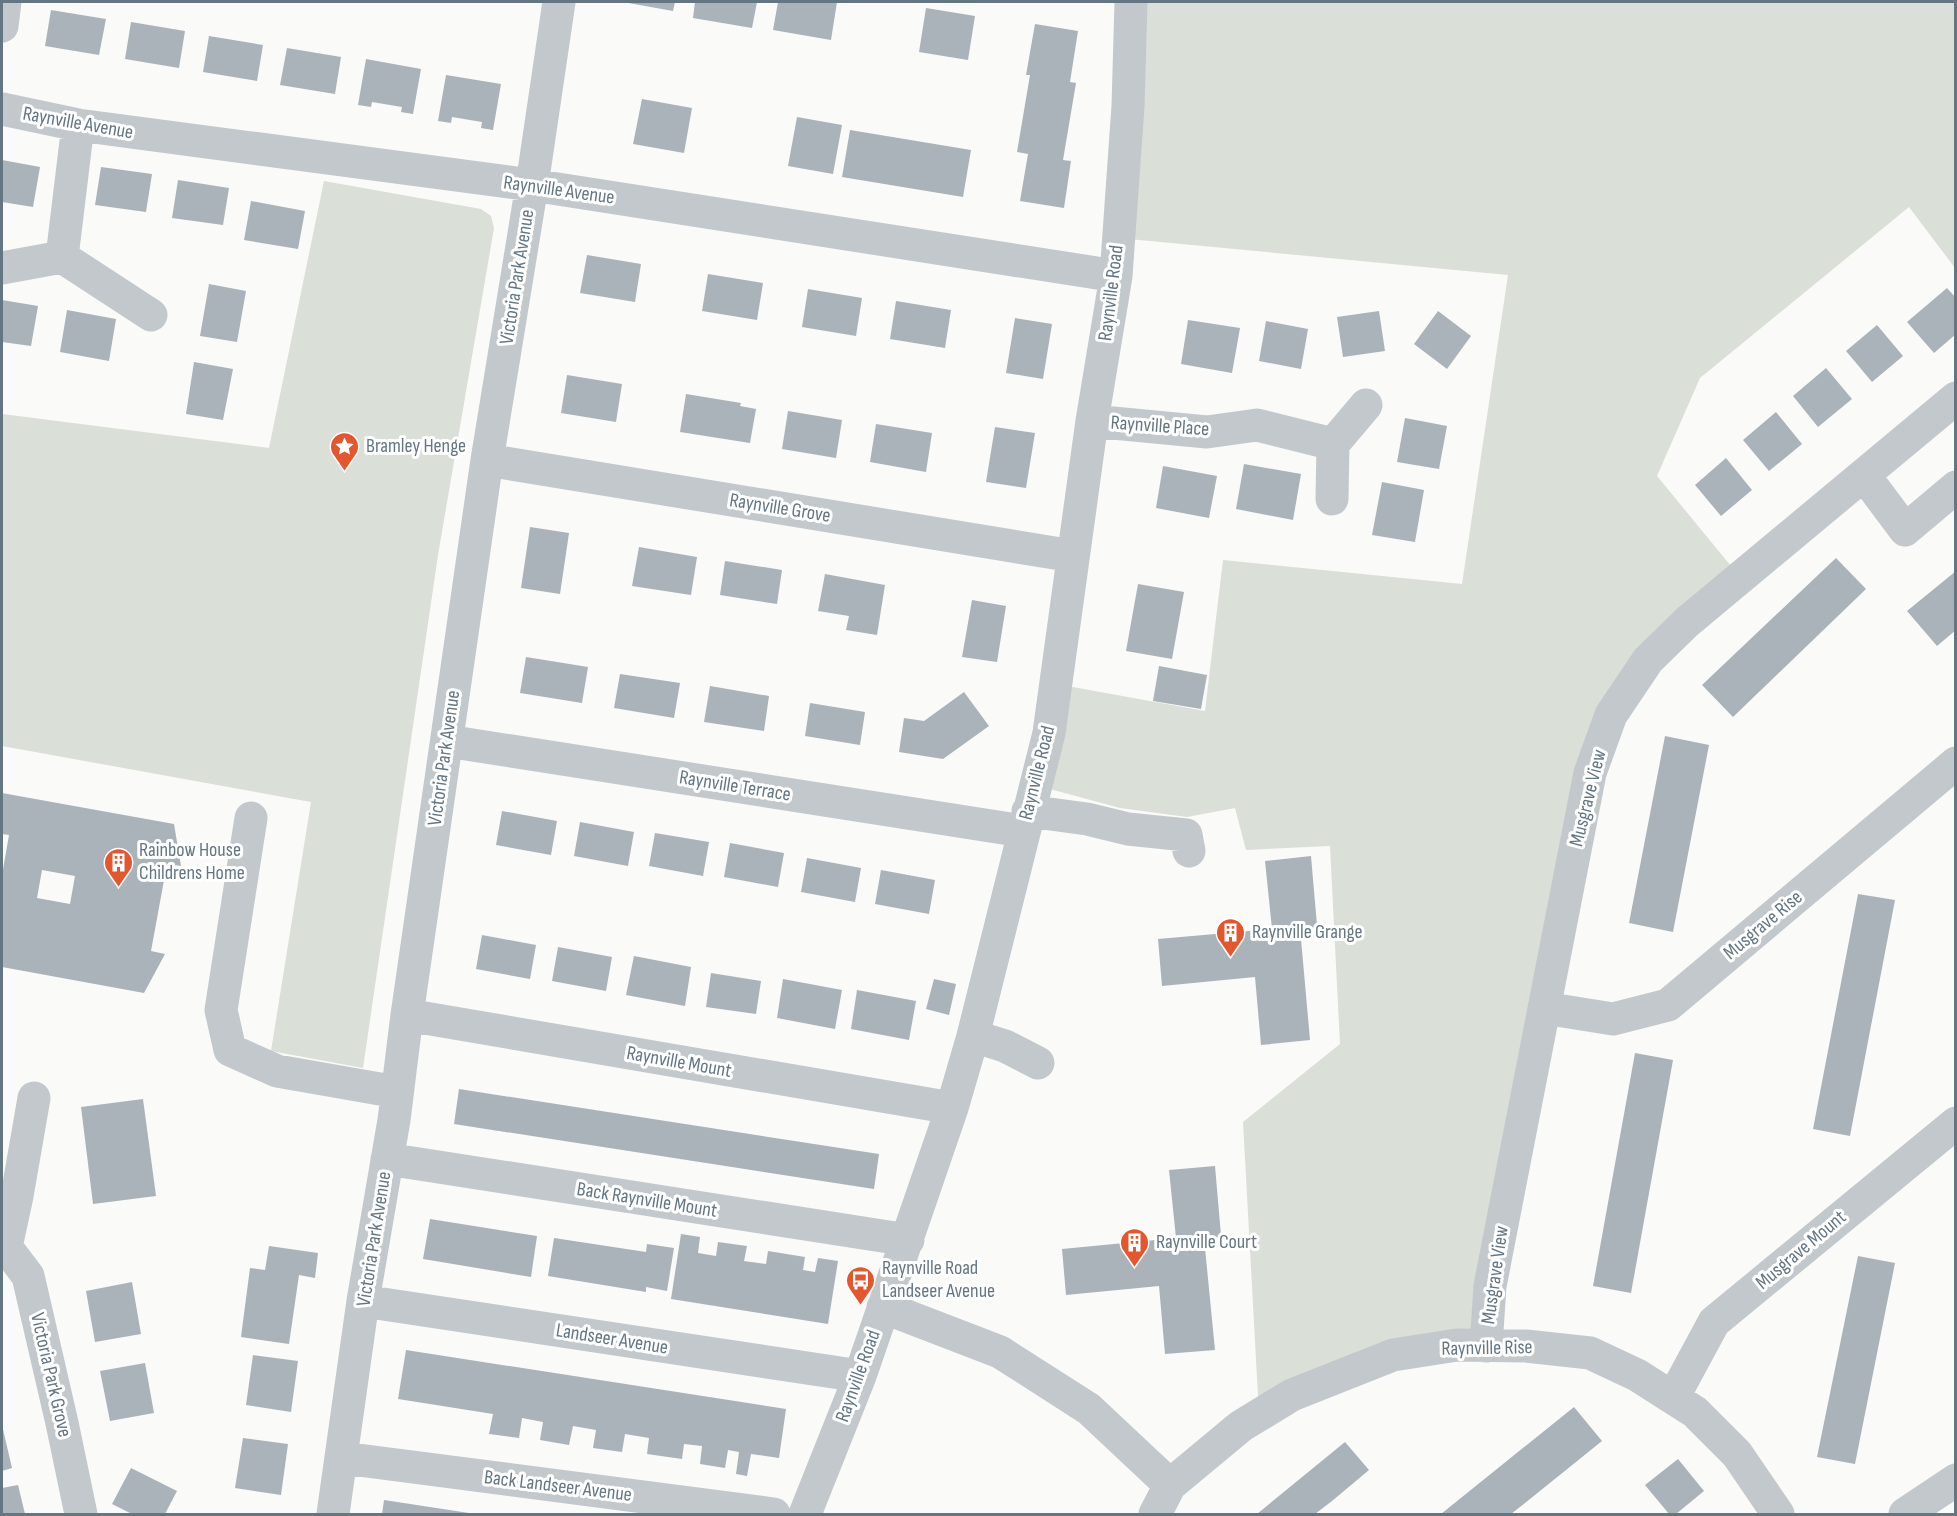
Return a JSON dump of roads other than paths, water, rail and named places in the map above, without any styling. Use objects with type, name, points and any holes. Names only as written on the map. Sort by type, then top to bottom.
[{"type":"street","points":[[2,26],[5,2]]},
{"type":"street","name":"Victoria Park Avenue","points":[[333,1515],[343,1458],[363,1301],[397,1092],[487,460],[559,2]]},
{"type":"street","name":"Raynville Road","points":[[805,1515],[860,1376],[952,1108],[973,1036],[1048,733],[1092,422],[1116,276],[1128,106],[1131,2]]},
{"type":"street","name":"Raynville Avenue","points":[[2,109],[78,125],[532,185],[1116,276]]},
{"type":"street","points":[[62,257],[78,125]]},
{"type":"street","points":[[2,268],[62,257],[151,315]]},
{"type":"street","name":"Musgrave View","points":[[1486,1346],[1490,1286],[1590,773],[1611,715],[1648,660],[1687,622],[1956,398]]},
{"type":"street","points":[[1332,499],[1333,444],[1366,405]]},
{"type":"street","name":"Raynville Place","points":[[1092,422],[1207,432],[1257,425],[1333,444]]},
{"type":"street","name":"Raynville Grove","points":[[487,460],[1073,556]]},
{"type":"street","points":[[1864,475],[1905,530],[1956,487]]},
{"type":"street","name":"Raynville Terrace","points":[[447,741],[1026,821],[1087,819],[1128,829],[1186,835],[1189,851]]},
{"type":"street","name":"Musgrave Rise","points":[[1544,1008],[1613,1018],[1668,1005],[1956,763]]},
{"type":"street","points":[[251,818],[221,1010],[231,1050],[277,1071],[397,1092]]},
{"type":"street","name":"Raynville Mount","points":[[407,1015],[952,1108]]},
{"type":"street","points":[[973,1036],[1005,1046],[1038,1063]]},
{"type":"street","points":[[4,1246],[17,1196],[34,1098]]},
{"type":"street","name":"Musgrave Mount","points":[[1672,1398],[1714,1322],[1956,1123]]},
{"type":"street","name":"Back Raynville Mount","points":[[387,1159],[908,1240]]},
{"type":"street","name":"Victoria Park Grove","points":[[4,1246],[27,1276],[81,1515]]},
{"type":"street","name":"Landseer Avenue","points":[[363,1301],[860,1376]]},
{"type":"street","points":[[883,1307],[1000,1352],[1089,1409],[1170,1485],[1155,1515]]},
{"type":"street","name":"Raynville Rise","points":[[1170,1485],[1241,1426],[1292,1395],[1393,1355],[1457,1345],[1526,1346],[1590,1353],[1637,1375],[1695,1412],[1737,1454],[1778,1515]]},
{"type":"street","name":"Back Landseer Avenue","points":[[343,1458],[774,1515]]},
{"type":"street","points":[[1905,1515],[1956,1480]]},
{"type":"place","name":"Bramley Henge","points":[[345,472]]},
{"type":"place","name":"Rainbow House Childrens Home","points":[[118,888]]},
{"type":"place","name":"Raynville Grange","points":[[1231,958]]},
{"type":"place","name":"Raynville Court","points":[[1135,1268]]},
{"type":"place","name":"Raynville Road Landseer Avenue","points":[[861,1306]]}]
